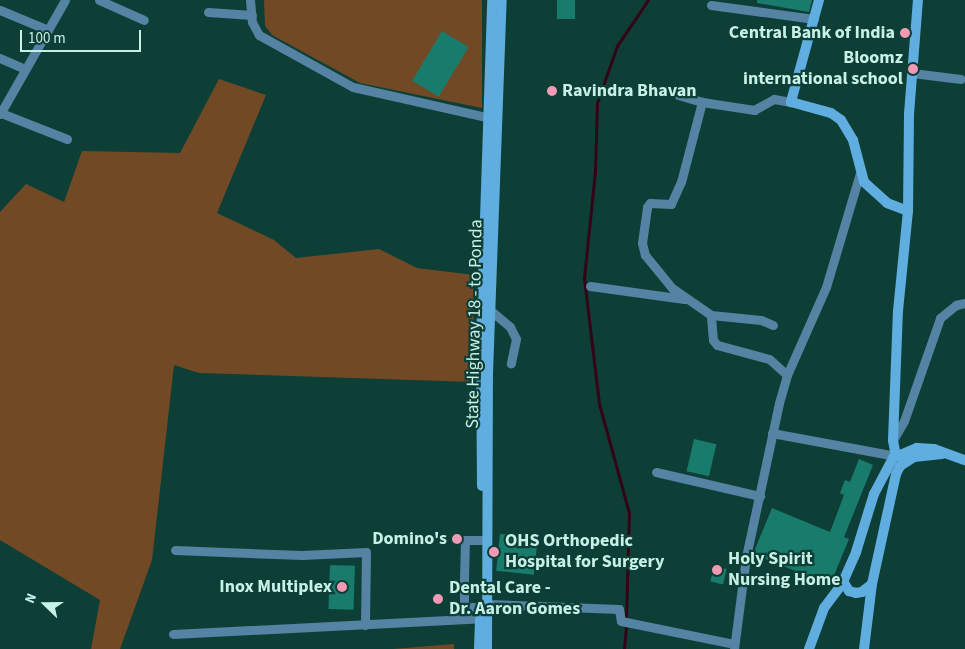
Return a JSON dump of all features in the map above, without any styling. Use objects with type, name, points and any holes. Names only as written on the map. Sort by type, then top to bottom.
[{"type":"main road","name":"State Highway 18 - to Ponda","points":[[487,649],[484,606],[493,118],[492,0]]},
{"type":"main road","name":"State Highway 18 - to Ponda","points":[[484,606],[480,339],[502,0]]},
{"type":"main road","points":[[818,0],[791,102],[831,113],[841,120],[853,140],[860,173],[878,197],[908,211]]},
{"type":"main road","points":[[896,456],[893,440],[898,312],[908,211],[912,73],[918,0]]},
{"type":"main road","points":[[808,649],[824,608],[844,581],[884,470],[896,456],[917,448],[934,449],[942,454],[965,460]]},
{"type":"main road","points":[[864,649],[872,584],[896,474],[900,466],[914,457],[942,454]]},
{"type":"main road","points":[[844,581],[849,591],[856,593],[872,584]]},
{"type":"main road","name":"State Highway 18 - to Ponda","points":[[479,649],[484,619]]},
{"type":"street","points":[[65,0],[0,113],[67,139]]},
{"type":"street","points":[[99,0],[144,20]]},
{"type":"street","points":[[250,0],[252,15],[259,36],[352,87],[404,101],[493,118]]},
{"type":"street","points":[[712,5],[814,19]]},
{"type":"street","points":[[0,10],[48,30]]},
{"type":"street","points":[[208,12],[252,15]]},
{"type":"street","points":[[0,58],[25,69]]},
{"type":"street","points":[[912,73],[961,78]]},
{"type":"street","points":[[678,95],[702,102],[754,110],[774,99],[791,102]]},
{"type":"street","points":[[702,102],[688,161],[675,197],[668,205],[650,203],[643,223],[645,255],[685,299],[711,315],[761,320],[772,325]]},
{"type":"street","points":[[482,540],[465,540],[464,607],[599,606],[619,609],[621,621],[734,647],[746,557],[772,434],[787,375],[826,287],[860,173]]},
{"type":"street","points":[[590,286],[685,299]]},
{"type":"street","points":[[893,440],[904,421],[940,318],[956,305],[965,303]]},
{"type":"street","points":[[490,310],[510,327],[516,339],[511,363]]},
{"type":"street","points":[[711,315],[713,340],[716,345],[769,359],[787,375]]},
{"type":"street","points":[[772,434],[896,456]]},
{"type":"street","points":[[656,472],[760,496]]},
{"type":"street","points":[[175,550],[302,555],[366,552],[365,625]]},
{"type":"street","points":[[173,634],[484,619]]},
{"type":"shaded area","points":[[264,0],[482,0],[482,108],[360,83],[272,35],[265,26]]},
{"type":"shaded area","points":[[219,79],[266,95],[217,213],[274,240],[296,258],[379,249],[417,268],[474,275],[473,382],[199,373],[174,365],[152,560],[120,649],[91,649],[100,600],[0,540],[0,212],[26,184],[64,202],[82,151],[180,153]]},
{"type":"shaded area","points":[[454,644],[454,649],[393,649]]},
{"type":"building","points":[[557,0],[575,0],[575,19],[557,19]]},
{"type":"building","points":[[757,0],[812,0],[809,12],[757,3]]},
{"type":"building","points":[[442,31],[469,47],[439,97],[412,81]]},
{"type":"building","points":[[694,439],[716,444],[709,476],[687,471]]},
{"type":"building","points":[[859,459],[873,465],[844,537],[849,539],[830,585],[753,554],[772,508],[830,532],[844,495],[840,493],[845,480],[850,482]]},
{"type":"building","points":[[500,534],[538,538],[534,575],[496,571]]},
{"type":"building","name":"Inox Multiplex","points":[[330,565],[355,566],[353,610],[328,609]]},
{"type":"building","points":[[714,566],[727,569],[723,585],[710,582]]},
{"type":"waterway","points":[[626,620],[629,513],[599,404],[584,278],[595,171],[597,103],[617,46],[648,0]]},
{"type":"waterway","points":[[624,649],[626,625]]},
{"type":"place","name":"Central Bank of India","points":[[905,33]]},
{"type":"place","name":"Bloomz international school","points":[[913,69]]},
{"type":"place","name":"Ravindra Bhavan","points":[[552,91]]},
{"type":"place","name":"Domino's","points":[[457,539]]},
{"type":"place","name":"OHS Orthopedic Hospital for Surgery","points":[[494,552]]},
{"type":"place","name":"Holy Spirit Nursing Home","points":[[717,570]]},
{"type":"place","name":"Inox Multiplex","points":[[342,587]]},
{"type":"place","name":"Dental Care - Dr. Aaron Gomes","points":[[438,599]]}]
